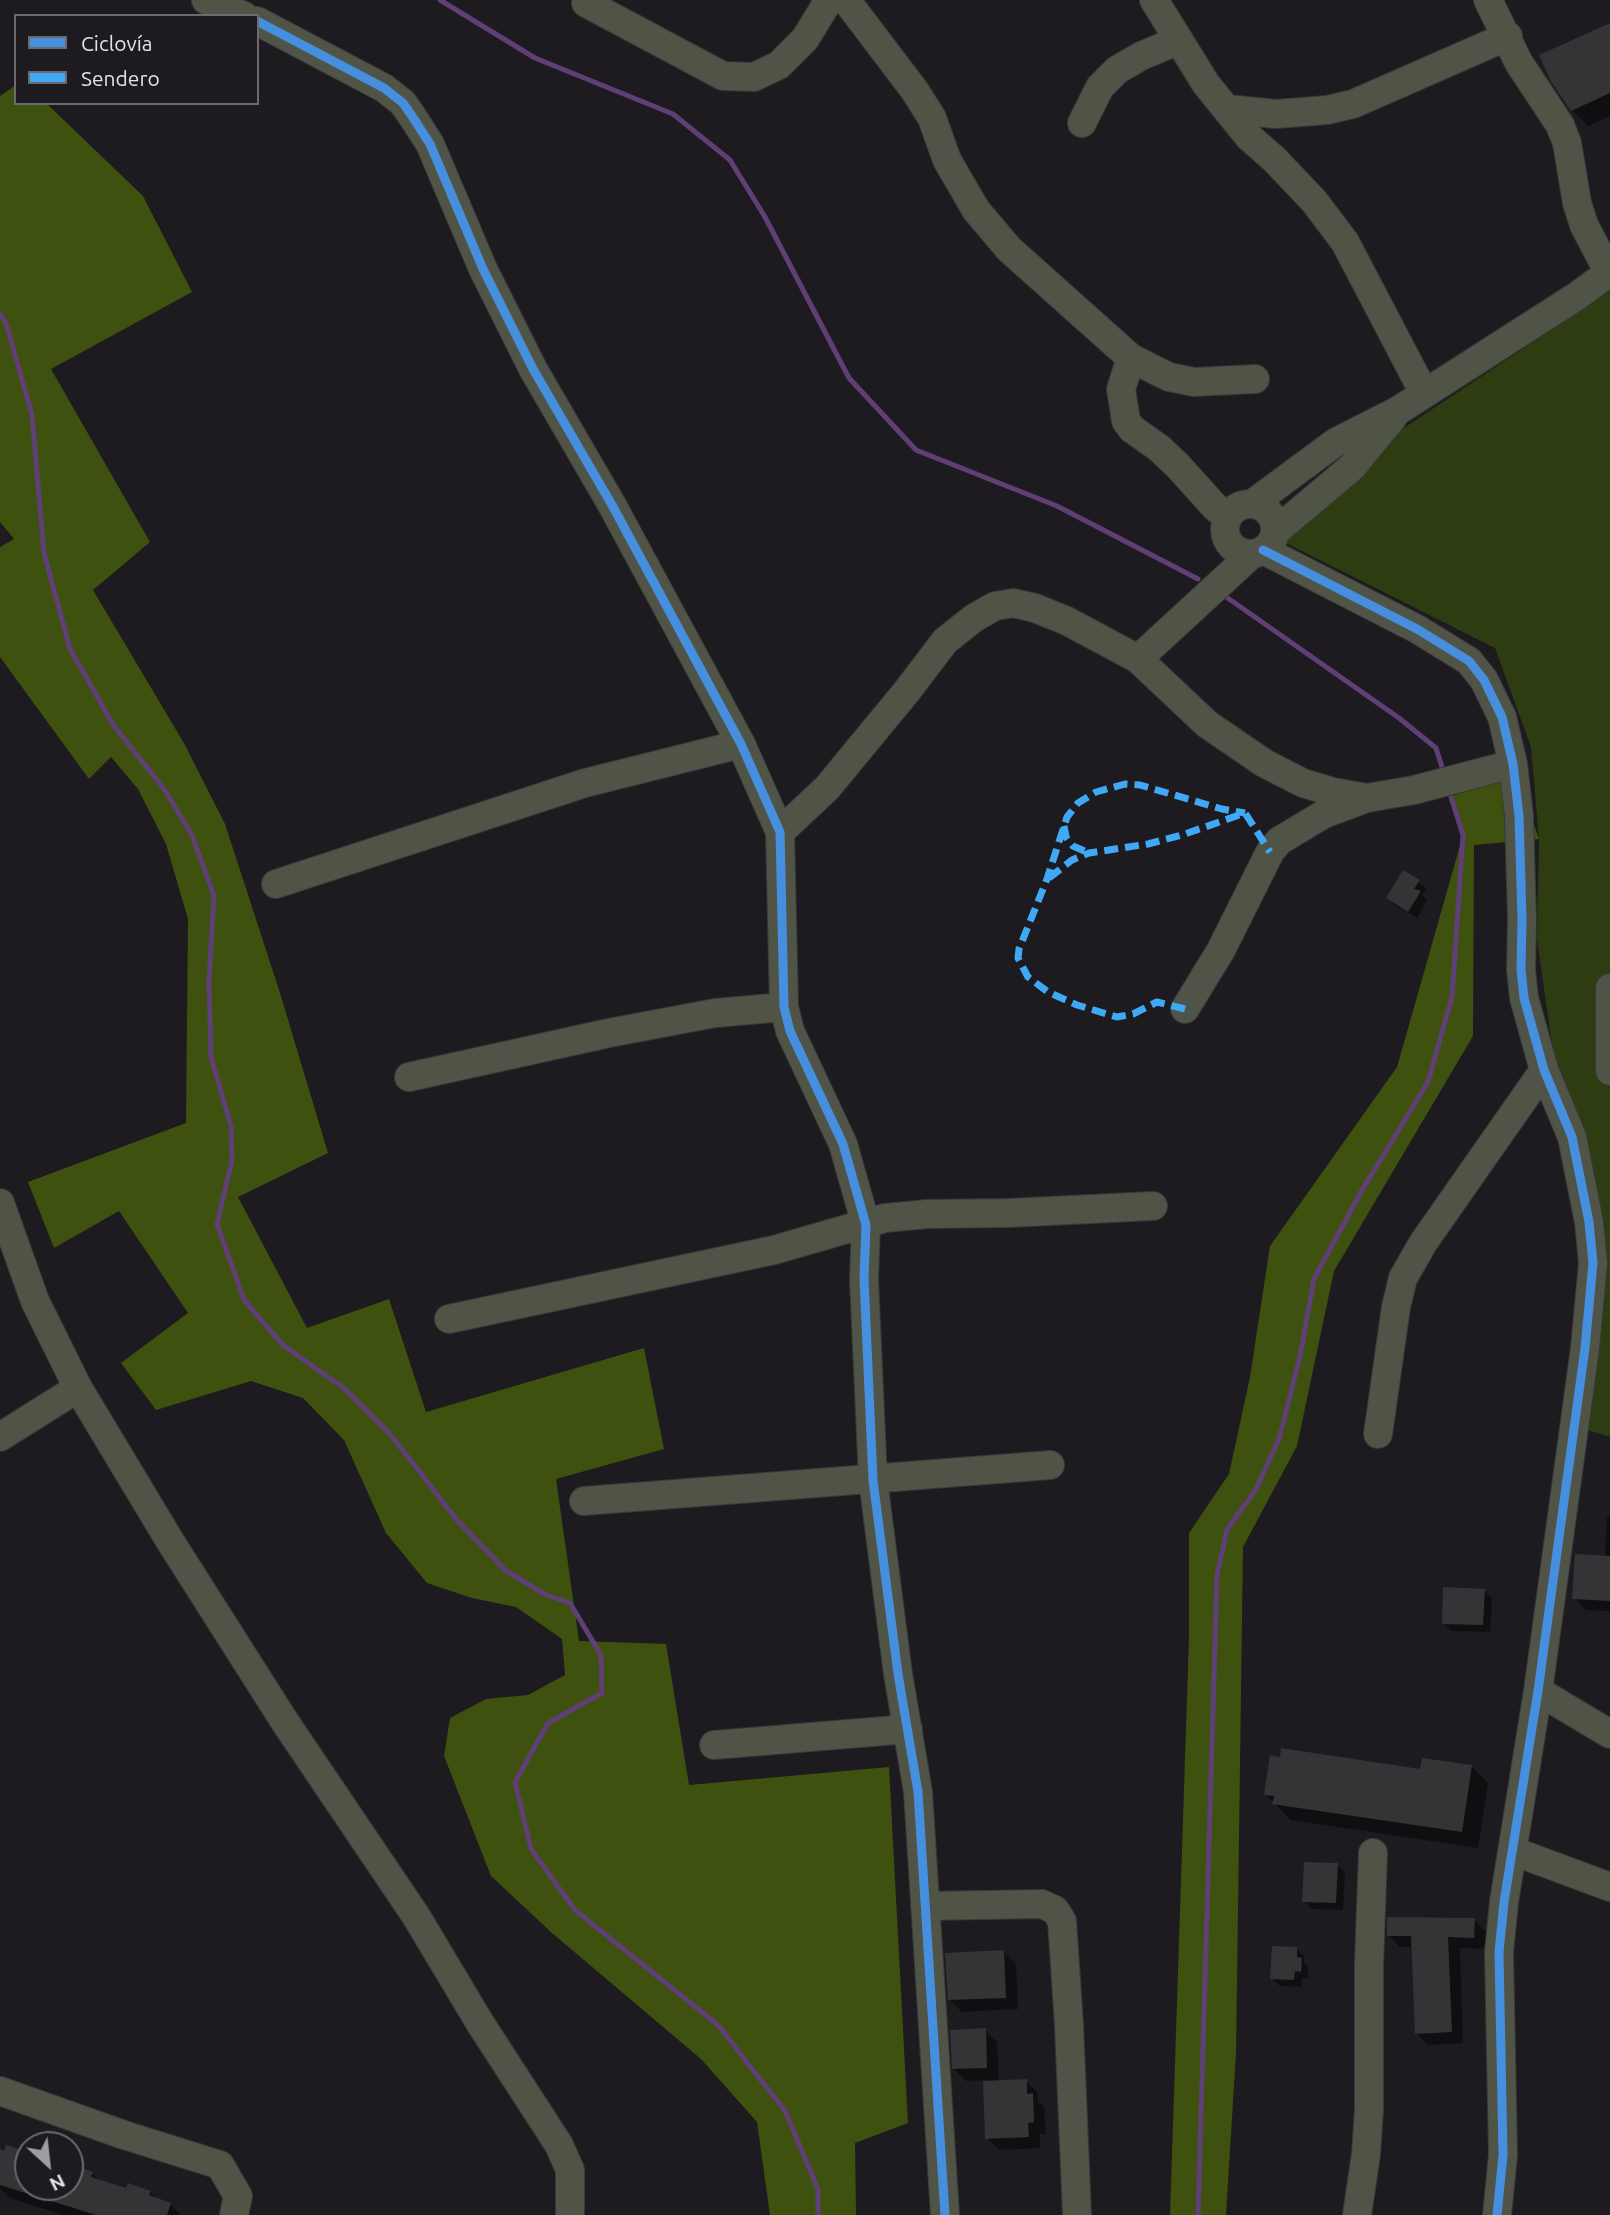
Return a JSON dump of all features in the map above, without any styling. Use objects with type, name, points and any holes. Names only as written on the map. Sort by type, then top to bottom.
[{"type":"street","points":[[206,0],[239,14]]},
{"type":"street","points":[[586,3],[723,76],[754,77],[779,65],[805,39],[829,0]]},
{"type":"street","points":[[846,0],[927,109],[947,160],[976,210],[1009,249],[1131,358],[1169,377],[1194,382],[1255,379]]},
{"type":"street","points":[[1154,0],[1206,84],[1249,137],[1314,201],[1345,242],[1424,393]]},
{"type":"street","points":[[1488,0],[1519,63],[1560,125],[1567,143],[1577,202],[1584,225],[1609,273],[1399,410],[1336,442],[1240,510],[1225,527],[1226,538],[1233,547],[1242,552],[1264,545],[1417,629],[1469,661],[1484,680],[1502,717],[1513,764],[1521,862],[1521,970],[1524,998],[1544,1070],[1572,1137],[1583,1185],[1593,1263],[1585,1348],[1499,1952],[1503,2155],[1497,2215]]},
{"type":"street","points":[[259,23],[384,88],[403,103],[430,144],[483,270],[533,369],[612,505],[741,744],[780,832],[784,1007],[790,1031],[843,1144],[866,1225],[864,1291],[873,1480],[898,1674],[918,1792],[945,2215]]},
{"type":"street","points":[[1227,109],[1276,114],[1353,104],[1508,36]]},
{"type":"street","points":[[1082,123],[1100,88],[1117,70],[1178,40]]},
{"type":"street","points":[[1131,358],[1121,389],[1126,421],[1132,429],[1159,448],[1178,466],[1215,507],[1240,510],[1261,506],[1272,515],[1264,545]]},
{"type":"street","points":[[1138,659],[1352,467],[1399,410]]},
{"type":"street","points":[[780,832],[827,788],[907,691],[944,641],[995,606],[1013,603],[1035,608],[1093,634],[1138,659],[1207,724],[1264,763],[1303,783],[1367,798]]},
{"type":"street","points":[[276,884],[585,783],[741,744]]},
{"type":"street","points":[[1185,1009],[1221,950],[1265,861],[1279,841],[1325,814],[1367,798],[1414,790],[1513,764]]},
{"type":"street","points":[[1610,988],[1610,1070]]},
{"type":"street","points":[[409,1077],[715,1013],[784,1007]]},
{"type":"street","points":[[1378,1434],[1396,1307],[1404,1278],[1423,1243],[1544,1070]]},
{"type":"street","points":[[0,1203],[35,1301],[78,1388],[285,1722],[416,1916],[480,2023],[559,2145],[570,2170],[570,2215]]},
{"type":"street","points":[[449,1319],[774,1250],[885,1218],[918,1214],[1153,1206]]},
{"type":"street","points":[[0,1437],[78,1388]]},
{"type":"street","points":[[584,1501],[1049,1465]]},
{"type":"street","points":[[1538,1691],[1610,1734]]},
{"type":"street","points":[[714,1745],[908,1729]]},
{"type":"street","points":[[1513,1851],[1610,1887]]},
{"type":"street","points":[[1357,2215],[1369,2110],[1369,1964],[1373,1853]]},
{"type":"street","points":[[925,1906],[1042,1904],[1055,1910],[1062,1921],[1077,2215]]},
{"type":"street","points":[[0,2091],[124,2135],[220,2165],[238,2196],[234,2215]]},
{"type":"green space","points":[[14,86],[14,105],[48,105],[143,196],[192,292],[51,369],[150,542],[93,590],[185,745],[225,824],[328,1153],[238,1197],[307,1328],[389,1299],[426,1412],[644,1348],[664,1449],[556,1479],[579,1641],[666,1644],[689,1785],[889,1767],[908,2123],[855,2143],[856,2215],[770,2215],[757,2122],[701,2059],[552,1933],[491,1876],[444,1756],[450,1718],[486,1699],[528,1695],[565,1675],[562,1639],[516,1607],[472,1598],[427,1583],[386,1533],[344,1440],[303,1398],[251,1381],[156,1410],[121,1363],[188,1313],[119,1211],[54,1248],[28,1182],[186,1123],[188,919],[166,844],[138,789],[111,757],[89,779],[0,657],[0,547],[14,539],[0,522],[0,96]]},
{"type":"green space","points":[[1610,291],[1610,1437],[1588,1430],[1601,1331],[1603,1241],[1555,1065],[1537,939],[1539,839],[1531,747],[1495,648],[1276,538],[1267,519]]},
{"type":"green space","points":[[1513,764],[1539,839],[1474,845],[1473,1036],[1334,1271],[1297,1446],[1243,1547],[1236,2053],[1226,2215],[1170,2215],[1189,1637],[1189,1533],[1229,1474],[1250,1377],[1270,1246],[1397,1067],[1463,835],[1451,797]]},
{"type":"building","points":[[1610,23],[1610,93],[1571,111],[1550,80],[1539,55]]},
{"type":"building","points":[[1403,870],[1420,880],[1414,889],[1421,891],[1408,912],[1386,898]]},
{"type":"building","points":[[1575,1554],[1610,1556],[1610,1601],[1572,1599]]},
{"type":"building","points":[[1443,1587],[1485,1589],[1483,1625],[1442,1624]]},
{"type":"building","points":[[1281,1748],[1420,1769],[1422,1758],[1472,1765],[1462,1832],[1272,1804],[1274,1796],[1264,1795],[1270,1755],[1280,1757]]},
{"type":"building","points":[[1304,1862],[1338,1863],[1336,1903],[1302,1902]]},
{"type":"building","points":[[1387,1917],[1475,1918],[1474,1938],[1448,1937],[1452,2032],[1415,2034],[1411,1936],[1387,1936]]},
{"type":"building","points":[[1272,1946],[1297,1947],[1297,1957],[1302,1958],[1301,1972],[1295,1971],[1294,1980],[1270,1979]]},
{"type":"building","points":[[1004,1950],[1006,1998],[948,2000],[945,1953]]},
{"type":"building","points":[[986,2028],[987,2068],[952,2069],[950,2030]]},
{"type":"building","points":[[1027,2079],[1027,2094],[1033,2093],[1034,2122],[1028,2123],[1029,2137],[985,2139],[983,2081]]},
{"type":"building","points":[[6,2145],[14,2148],[14,2189],[0,2185],[0,2149],[4,2151]]},
{"type":"building","points":[[84,2169],[93,2172],[91,2177],[126,2188],[128,2183],[151,2191],[149,2195],[171,2203],[167,2215],[96,2215],[51,2201],[84,2201]]},
{"type":"waterway","points":[[440,0],[535,58],[673,114],[730,160],[765,217],[849,378],[916,450],[1057,506],[1198,579]]},
{"type":"waterway","points":[[0,314],[6,323],[32,415],[44,553],[70,649],[114,726],[164,789],[192,835],[214,896],[209,981],[211,1057],[231,1126],[232,1160],[217,1224],[244,1300],[284,1346],[344,1388],[390,1434],[457,1520],[505,1570],[544,1594],[570,1603],[601,1655],[602,1693],[548,1723],[515,1782],[531,1849],[575,1910],[718,2025],[785,2111],[818,2189],[818,2215]]},
{"type":"waterway","points":[[1222,594],[1399,718],[1436,748],[1442,767]]},
{"type":"waterway","points":[[1198,2215],[1217,1575],[1227,1529],[1255,1491],[1279,1439],[1300,1356],[1314,1279],[1362,1190],[1428,1082],[1452,997],[1463,835],[1451,797]]},
{"type":"marked path","points":[[1185,1009],[1157,1002],[1133,1014],[1117,1017],[1077,1005],[1048,992],[1028,977],[1018,958],[1019,949],[1047,879],[1067,817],[1078,803],[1096,792],[1125,784],[1140,785],[1245,813]]},
{"type":"marked path","points":[[1049,878],[1072,860],[1089,853],[1148,844],[1245,813],[1270,852]]},
{"type":"marked path","points":[[1064,826],[1066,837],[1073,846],[1089,853]]},
{"type":"cycle path","points":[[259,22],[384,88],[403,103],[414,119],[430,144],[483,269],[533,369],[612,505],[741,744],[780,832],[784,1007],[790,1031],[843,1144],[866,1225],[864,1279],[873,1480],[898,1674],[918,1792],[945,2215]]},
{"type":"cycle path","points":[[1263,550],[1417,629],[1469,661],[1484,680],[1502,717],[1513,764],[1519,816],[1521,970],[1524,998],[1544,1070],[1572,1137],[1589,1222],[1593,1263],[1585,1348],[1499,1952],[1503,2155],[1497,2215]]}]
